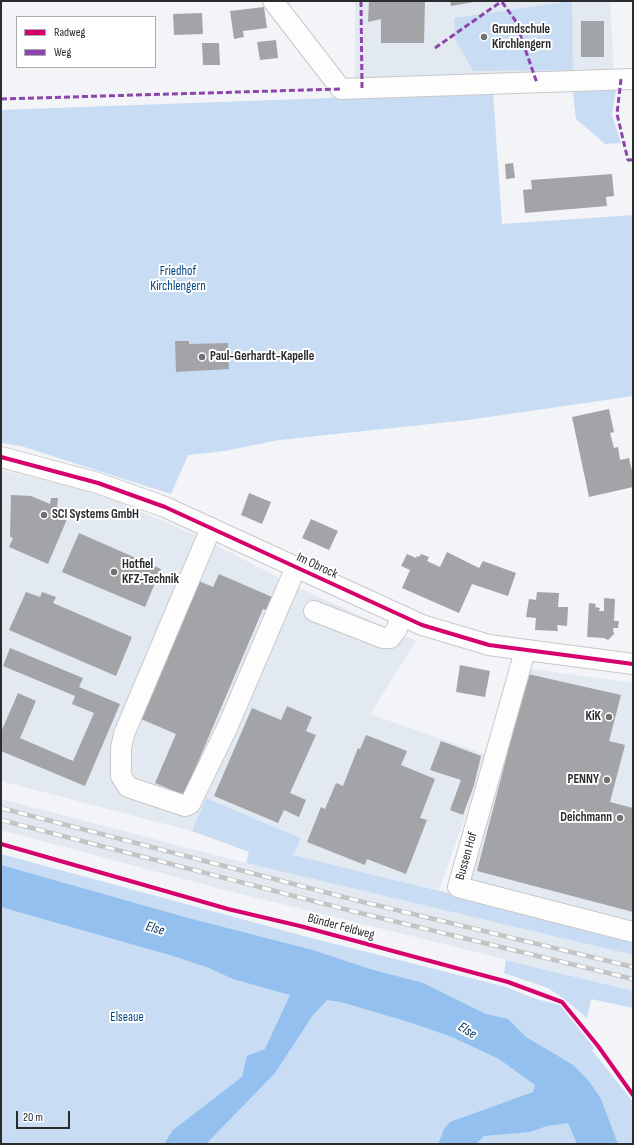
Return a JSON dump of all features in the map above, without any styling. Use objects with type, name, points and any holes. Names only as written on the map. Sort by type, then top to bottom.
[{"type":"street","points":[[272,1],[341,89],[633,79]]},
{"type":"street","name":"Im Obrock","points":[[1,457],[98,483],[165,507],[422,625],[489,646],[633,664]]},
{"type":"street","points":[[210,528],[124,734],[121,748],[121,776],[128,787],[185,806],[190,804],[227,728],[296,567]]},
{"type":"street","points":[[314,611],[382,638],[390,638],[397,629],[400,615]]},
{"type":"street","name":"Bussen Hof","points":[[525,651],[458,887],[633,932]]},
{"type":"shaded area","name":"Grundschule Kirchlengern","points":[[355,1],[610,1],[614,74],[355,81]]},
{"type":"shaded area","points":[[1,470],[95,492],[200,537],[297,587],[416,641],[370,714],[487,755],[439,890],[292,855],[301,838],[206,798],[192,831],[1,781]]},
{"type":"shaded area","points":[[526,668],[633,683],[633,925],[469,884]]},
{"type":"shaded area","points":[[1,799],[246,863],[633,955],[633,991],[217,888],[1,830]]},
{"type":"green space","points":[[572,1],[573,70],[473,71],[455,39],[454,18]]},
{"type":"green space","points":[[617,84],[612,115],[621,143],[605,144],[576,119],[572,85]]},
{"type":"green space","name":"Friedhof Kirchlengern","points":[[493,92],[502,224],[633,215],[633,396],[468,420],[279,440],[225,451],[188,455],[171,494],[21,446],[1,443],[1,110]]},
{"type":"green space","points":[[206,798],[301,838],[293,855],[633,938],[633,955],[246,863],[249,852],[192,831]]},
{"type":"green space","name":"Elseaue","points":[[1,854],[319,940],[506,987],[536,999],[560,1005],[594,1048],[592,1050],[633,1102],[633,1144],[1,1144]]},
{"type":"green space","points":[[506,960],[633,991],[633,1008],[591,999],[587,1018],[563,998],[548,988],[504,973]]},
{"type":"water","name":"Else","points":[[1,865],[188,918],[313,950],[370,969],[423,983],[486,1014],[508,1019],[526,1037],[573,1065],[589,1081],[601,1099],[618,1144],[577,1144],[568,1123],[547,1126],[530,1132],[484,1136],[476,1144],[438,1144],[444,1129],[450,1122],[533,1092],[535,1085],[499,1059],[452,1037],[412,1023],[341,1002],[327,1000],[313,1015],[275,1073],[206,1144],[164,1144],[173,1130],[242,1077],[247,1056],[265,1049],[290,995],[233,979],[209,968],[173,956],[1,907]]},
{"type":"building","points":[[369,1],[425,1],[424,43],[381,43],[381,19],[368,22]]},
{"type":"building","points":[[450,1],[474,1],[474,2],[451,6]]},
{"type":"building","points":[[264,7],[267,28],[243,31],[244,37],[234,39],[230,11]]},
{"type":"building","points":[[202,13],[203,34],[174,35],[173,14]]},
{"type":"building","points":[[581,21],[604,21],[604,57],[581,57]]},
{"type":"building","points":[[276,40],[278,58],[260,60],[257,42]]},
{"type":"building","points":[[202,43],[219,43],[220,65],[203,65]]},
{"type":"building","points":[[513,163],[515,178],[506,179],[505,164]]},
{"type":"building","points":[[612,174],[614,196],[606,197],[607,206],[525,213],[523,190],[532,189],[531,180]]},
{"type":"building","name":"Paul-Gerhardt-Kapelle","points":[[175,341],[189,341],[189,344],[228,343],[229,369],[176,372]]},
{"type":"building","points":[[609,409],[614,432],[610,433],[614,448],[618,447],[620,460],[629,458],[633,475],[633,487],[589,497],[572,417]]},
{"type":"building","points":[[249,493],[271,502],[262,524],[241,515]]},
{"type":"building","points":[[11,495],[31,496],[50,504],[51,498],[58,498],[57,507],[70,512],[48,564],[9,547],[13,538],[10,537]]},
{"type":"building","points":[[311,519],[338,531],[329,550],[302,538]]},
{"type":"building","points":[[79,533],[161,569],[145,607],[62,572]]},
{"type":"building","points":[[447,552],[479,568],[483,561],[516,573],[508,596],[472,584],[459,613],[402,588],[410,570],[401,566],[407,554],[416,558],[421,554],[429,557],[427,561],[440,567]]},
{"type":"building","points":[[219,574],[272,597],[267,610],[263,609],[184,795],[155,783],[176,734],[141,719],[199,581],[213,587]]},
{"type":"building","points":[[26,592],[40,597],[42,592],[56,597],[53,603],[132,637],[116,676],[9,630]]},
{"type":"building","points":[[537,592],[559,593],[558,607],[568,607],[567,626],[557,625],[558,631],[535,630],[536,618],[526,617],[529,599],[536,600]]},
{"type":"building","points":[[604,598],[615,599],[614,621],[619,621],[618,628],[613,628],[614,634],[608,640],[604,638],[587,637],[589,603],[596,604],[595,607],[600,608],[599,611],[604,611]]},
{"type":"building","points":[[10,648],[83,678],[79,687],[120,704],[85,786],[1,751],[1,732],[18,693],[36,701],[20,738],[73,761],[94,713],[72,704],[75,696],[3,666]]},
{"type":"building","points":[[460,665],[490,671],[485,697],[456,692]]},
{"type":"building","points":[[528,674],[621,695],[609,741],[625,745],[610,802],[633,808],[633,912],[477,871]]},
{"type":"building","points":[[287,706],[312,717],[306,731],[316,735],[290,793],[306,800],[299,817],[284,810],[278,823],[214,796],[252,708],[281,720]]},
{"type":"building","points":[[366,735],[407,751],[401,765],[435,779],[420,818],[427,820],[406,874],[367,859],[365,865],[307,842],[321,807],[325,809],[336,783],[343,786],[358,748],[360,749]]},
{"type":"building","points":[[441,741],[481,756],[474,785],[463,815],[450,810],[461,780],[430,770]]},
{"type":"railway","points":[[1,808],[359,901],[633,967]]},
{"type":"railway","points":[[1,820],[356,912],[633,979]]},
{"type":"marked path","points":[[361,1],[362,88]]},
{"type":"marked path","points":[[435,48],[502,1]]},
{"type":"marked path","points":[[502,2],[515,20],[537,83]]},
{"type":"marked path","points":[[621,79],[617,114],[628,160],[633,160]]},
{"type":"marked path","points":[[1,99],[341,89]]},
{"type":"cycle path","points":[[1,457],[98,483],[165,507],[422,625],[489,645],[633,664]]},
{"type":"cycle path","name":"Bünder Feldweg","points":[[1,844],[228,909],[300,926],[508,982],[562,1002],[598,1046],[633,1095]]},
{"type":"place","name":"Grundschule Kirchlengern","points":[[484,37]]},
{"type":"place","name":"Paul-Gerhardt-Kapelle","points":[[202,357]]},
{"type":"place","name":"SCI Systems GmbH","points":[[44,515]]},
{"type":"place","name":"Hotfiel KFZ-Technik","points":[[114,572]]},
{"type":"place","name":"KiK","points":[[609,717]]},
{"type":"place","name":"PENNY","points":[[607,780]]},
{"type":"place","name":"Deichmann","points":[[620,818]]}]
